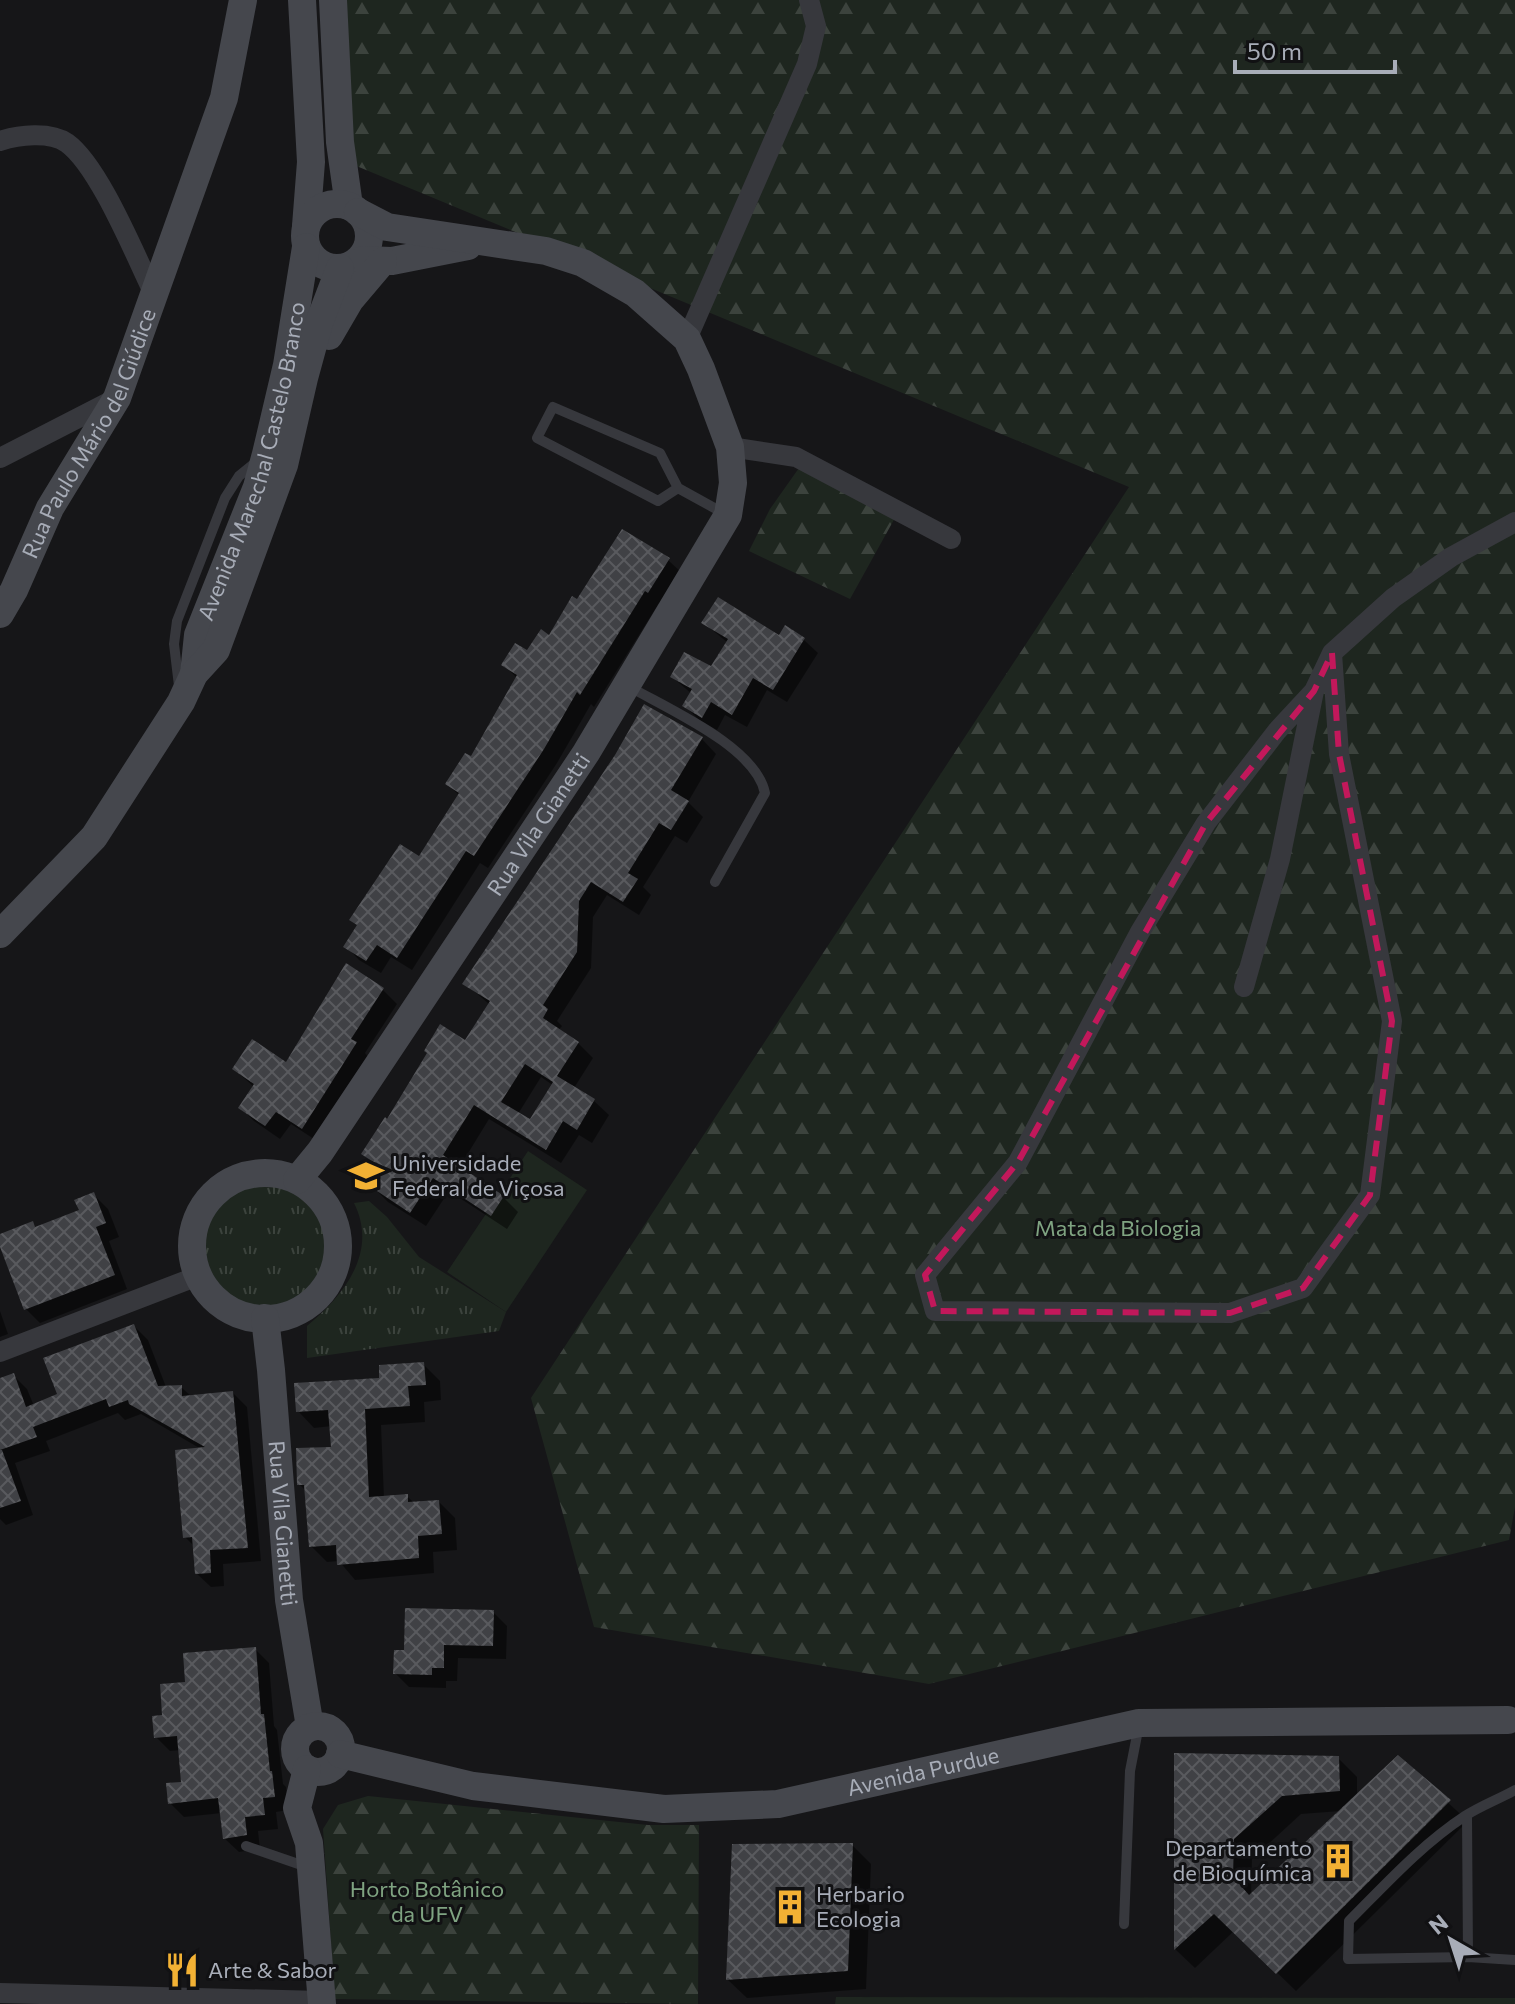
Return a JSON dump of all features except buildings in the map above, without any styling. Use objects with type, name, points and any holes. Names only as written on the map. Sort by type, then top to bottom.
[{"type":"street","name":"Rua Paulo Mário del Giúdice","points":[[0,614],[14,590],[50,508],[117,398],[224,98],[243,0]]},
{"type":"street","name":"Avenida Marechal Castelo Branco","points":[[194,674],[198,635],[257,487],[287,365],[306,236],[311,162],[302,0]]},
{"type":"street","points":[[304,378],[350,300],[369,241],[365,220],[354,209],[340,142],[333,0]]},
{"type":"street","points":[[488,242],[360,263],[319,263],[306,236],[319,209],[339,204],[387,227],[488,242],[546,251],[583,263],[635,293],[687,339],[807,64],[816,26],[809,0]]},
{"type":"street","name":"Rua Paulo Mário del Giúdice","points":[[0,141],[43,135],[65,141],[85,161],[154,294]]},
{"type":"street","name":"Avenida Marechal Castelo Branco","points":[[0,934],[94,837],[181,702],[194,674],[216,650],[284,465],[319,323],[360,263]]},
{"type":"street","name":"Rua Vila Gianetti","points":[[297,1180],[320,1152],[577,766],[728,515],[733,483],[730,447],[687,339]]},
{"type":"street","points":[[0,458],[117,398]]},
{"type":"street","points":[[730,447],[796,457],[951,539]]},
{"type":"street","points":[[1244,987],[1280,859],[1314,691],[1332,653],[1393,598],[1451,557],[1515,522]]},
{"type":"street","points":[[1314,691],[1277,731],[1206,823],[1140,932],[1018,1162],[925,1275],[935,1311],[1230,1313],[1303,1288],[1370,1195],[1392,1021],[1339,754],[1332,653]]},
{"type":"street","points":[[254,1174],[276,1174],[297,1180],[316,1193],[330,1212],[337,1234],[337,1258],[330,1280],[315,1298],[296,1312],[265,1318],[237,1314],[221,1305],[198,1276],[192,1254],[193,1232],[201,1211],[214,1193],[232,1181],[254,1174]]},
{"type":"street","points":[[0,1352],[198,1276]]},
{"type":"street","name":"Rua Vila Gianetti","points":[[265,1318],[289,1600],[310,1727]]},
{"type":"street","name":"Avenida Purdue","points":[[340,1754],[473,1786],[664,1809],[778,1804],[1139,1723],[1513,1719]]},
{"type":"street","points":[[310,1727],[324,1727],[330,1729],[339,1740],[340,1754],[328,1770],[321,1772],[307,1769],[297,1759],[295,1752],[299,1737],[310,1727]]},
{"type":"street","points":[[0,1993],[322,2002],[309,1843],[297,1808],[307,1769]]},
{"type":"lane","points":[[678,488],[658,501],[537,438],[553,407],[660,453],[678,488],[728,515]]},
{"type":"lane","points":[[181,702],[174,644],[177,621],[225,498],[239,476],[266,454]]},
{"type":"lane","points":[[627,685],[732,747],[762,779],[765,793],[715,882]]},
{"type":"lane","points":[[1124,1924],[1130,1771],[1139,1723]]},
{"type":"lane","points":[[1515,1790],[1467,1815],[1412,1858],[1349,1921],[1348,1959],[1468,1957],[1515,1960]]},
{"type":"lane","points":[[1467,1815],[1468,1957]]},
{"type":"lane","points":[[246,1846],[312,1868]]},
{"type":"highlighted area","points":[[1332,653],[1339,754],[1392,1021],[1370,1195],[1303,1288],[1230,1313],[935,1311],[925,1275],[1018,1162],[1206,823],[1314,691]]},
{"type":"green space","name":"Mata da Biologia","points":[[342,0],[1515,0],[1515,1507],[1509,1540],[929,1684],[594,1627],[531,1398],[1129,487],[342,160]]},
{"type":"green space","points":[[799,468],[896,516],[850,599],[749,551],[770,509]]},
{"type":"green space","points":[[528,1151],[587,1190],[506,1312],[447,1272]]},
{"type":"green space","points":[[266,1185],[290,1190],[310,1203],[323,1223],[328,1247],[323,1271],[310,1291],[290,1304],[266,1309],[242,1304],[222,1291],[209,1271],[204,1247],[209,1223],[222,1203],[242,1190]]},
{"type":"green space","points":[[369,1201],[387,1217],[419,1257],[506,1312],[499,1331],[307,1358],[307,1326],[344,1287],[360,1256],[361,1221],[354,1203]]},
{"type":"green space","name":"Horto Botânico da UFV","points":[[368,1796],[648,1825],[699,1825],[698,2004],[335,1999],[323,1829],[338,1805]]},
{"type":"green space","points":[[836,1997],[1515,1998],[1515,2004],[835,2004]]},
{"type":"place","name":"Universidade Federal de Viçosa","points":[[366,1176]]},
{"type":"place","name":"Departamento de Bioquímica","points":[[1338,1861]]},
{"type":"place","name":"Herbario Ecologia","points":[[790,1907]]},
{"type":"place","name":"Arte & Sabor","points":[[182,1970]]}]
